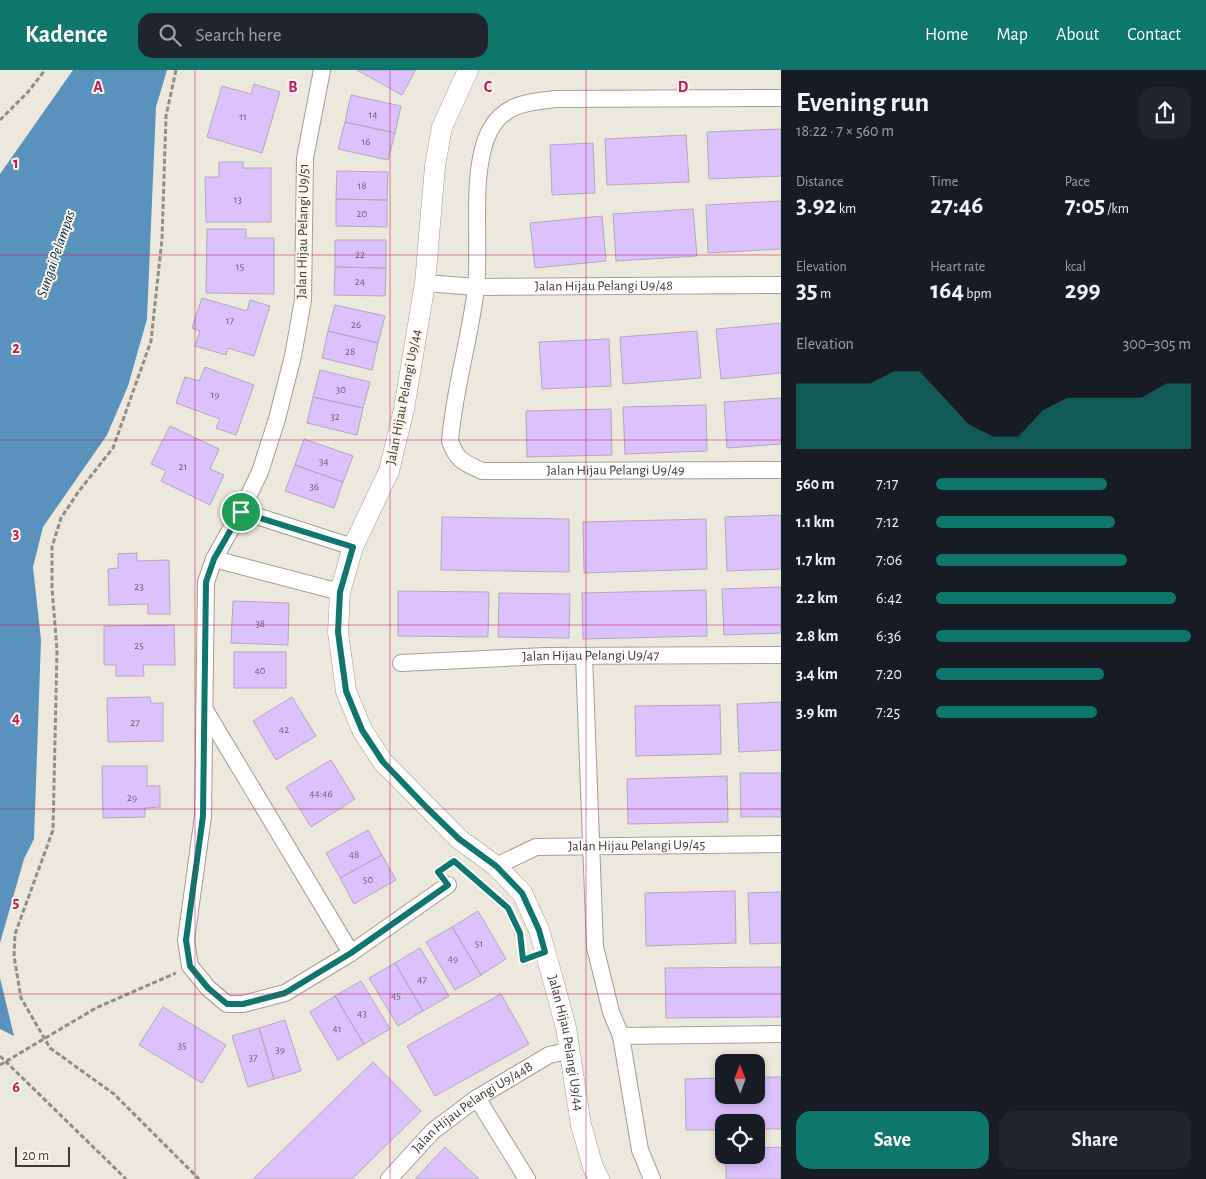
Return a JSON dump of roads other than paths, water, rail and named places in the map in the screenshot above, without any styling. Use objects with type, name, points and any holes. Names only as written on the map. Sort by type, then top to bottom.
[{"type":"street","name":"Jalan Hijau Pelangi U9/51","points":[[322,70],[304,158],[303,300],[294,356],[260,472],[241,512],[214,559],[206,582],[203,816],[186,940],[190,966],[208,988],[227,1004],[243,1004],[285,993],[351,953]]},
{"type":"street","name":"Jalan Hijau Pelangi U9/44","points":[[468,70],[442,128],[435,166],[426,283],[404,408],[389,471],[353,547],[340,592],[338,632],[346,691],[362,730],[383,762],[459,839],[496,866],[522,893],[539,930],[566,1028],[568,1051],[581,1125],[593,1167],[599,1179]]},
{"type":"street","points":[[476,287],[480,168],[490,131],[503,112],[522,102],[630,97],[781,98]]},
{"type":"street","name":"Jalan Hijau Pelangi U9/48","points":[[426,283],[476,287],[781,285]]},
{"type":"street","name":"Jalan Hijau Pelangi U9/49","points":[[476,287],[451,428],[450,441],[455,455],[460,460],[482,471],[781,470]]},
{"type":"street","points":[[241,512],[353,547]]},
{"type":"street","points":[[214,559],[340,592]]},
{"type":"street","name":"Jalan Hijau Pelangi U9/47","points":[[401,663],[511,656],[781,655]]},
{"type":"street","points":[[584,656],[595,947],[610,1012],[621,1036],[640,1150],[652,1179]]},
{"type":"street","points":[[205,710],[351,953],[448,885]]},
{"type":"street","name":"Jalan Hijau Pelangi U9/45","points":[[496,866],[536,847],[781,844]]},
{"type":"street","points":[[621,1036],[781,1034]]},
{"type":"street","name":"Jalan Hijau Pelangi U9/44B","points":[[389,1179],[433,1131],[477,1098],[549,1055],[568,1051]]},
{"type":"street","points":[[477,1098],[527,1179]]},
{"type":"water","name":"Sungai Pelampas","points":[[73,70],[167,70],[156,107],[147,319],[128,386],[107,435],[43,527],[33,567],[41,640],[34,839],[24,859],[0,943],[0,174]]},
{"type":"water","points":[[0,978],[14,1036],[0,1029]]}]
